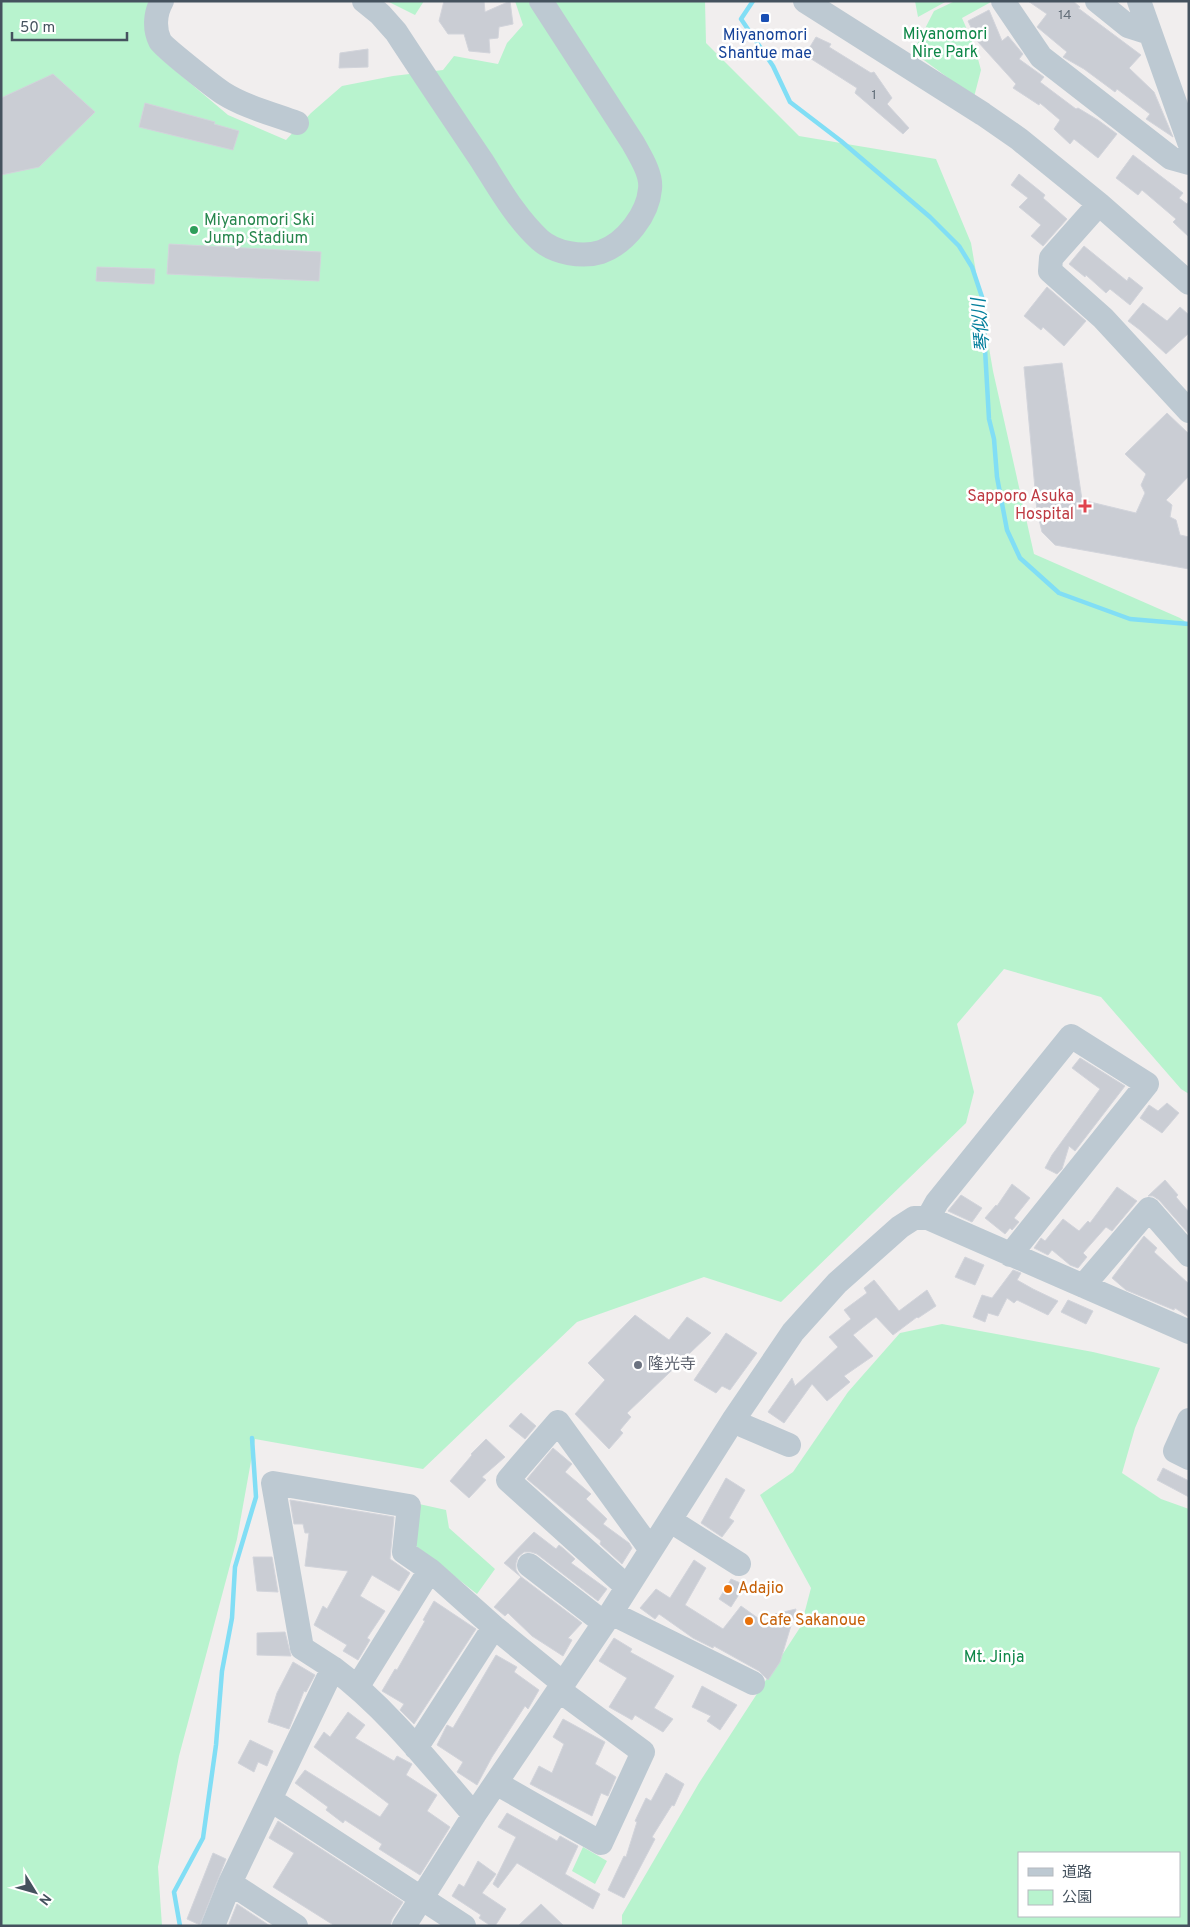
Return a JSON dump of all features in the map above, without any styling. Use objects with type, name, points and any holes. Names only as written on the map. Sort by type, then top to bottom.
[{"type":"street","points":[[162,1],[157,9],[156,27],[161,42],[222,92],[248,105],[297,123]]},
{"type":"street","points":[[364,1],[380,14],[396,32],[515,211],[541,240],[557,250],[578,254],[601,252],[634,228],[645,209],[651,187],[645,166],[633,143],[541,1]]},
{"type":"street","points":[[805,1],[983,114],[1040,154],[1189,283]]},
{"type":"street","points":[[1003,1],[1041,57],[1170,158],[1189,163]]},
{"type":"street","points":[[1098,1],[1128,26],[1150,33]]},
{"type":"street","points":[[1140,1],[1186,130]]},
{"type":"street","points":[[1099,204],[1052,258],[1050,271],[1103,318],[1189,411]]},
{"type":"street","points":[[928,1218],[937,1202],[1071,1036],[1147,1084],[1010,1254]]},
{"type":"street","points":[[1083,1286],[1150,1209],[1189,1254]]},
{"type":"street","points":[[404,1926],[474,1815],[607,1618],[671,1521],[734,1419],[793,1332],[838,1283],[900,1226],[914,1218],[928,1218],[1189,1332]]},
{"type":"street","points":[[734,1419],[744,1426],[789,1445]]},
{"type":"street","points":[[1189,1420],[1175,1452],[1189,1458]]},
{"type":"street","points":[[627,1587],[508,1480],[558,1422],[651,1550]]},
{"type":"street","points":[[474,1815],[416,1748],[358,1686],[302,1648],[273,1483],[409,1506],[404,1552],[430,1570],[561,1687],[642,1752],[601,1843],[496,1784]]},
{"type":"street","points":[[671,1521],[739,1564]]},
{"type":"street","points":[[529,1565],[607,1618],[753,1683]]},
{"type":"street","points":[[358,1686],[430,1570]]},
{"type":"street","points":[[416,1748],[494,1627]]},
{"type":"street","points":[[213,1926],[230,1883],[333,1668]]},
{"type":"street","points":[[271,1800],[464,1926]]},
{"type":"street","points":[[230,1883],[296,1926]]},
{"type":"green space","points":[[1,1],[152,1],[158,56],[228,115],[286,140],[311,113],[342,86],[393,76],[443,70],[454,56],[498,64],[507,43],[523,25],[515,1],[705,1],[706,43],[799,136],[936,159],[971,243],[993,371],[1034,554],[1180,618],[1189,624],[1189,1094],[1181,1089],[1101,997],[1004,969],[957,1024],[974,1092],[966,1123],[781,1302],[704,1277],[577,1322],[423,1469],[255,1439],[237,1539],[179,1756],[158,1867],[162,1926],[1,1926]]},
{"type":"green space","points":[[387,1],[424,1],[415,15]]},
{"type":"green space","points":[[915,1],[947,1],[918,17]]},
{"type":"green space","name":"Miyanomori Nire Park","points":[[955,1],[991,2],[962,18],[975,48],[981,70],[974,97],[913,52],[934,11]]},
{"type":"green space","name":"Mt. Jinja","points":[[942,1324],[1093,1352],[1160,1368],[1135,1428],[1122,1473],[1161,1499],[1189,1509],[1189,1926],[622,1926],[622,1915],[699,1783],[801,1626],[811,1588],[760,1495],[793,1472],[848,1392],[900,1333]]},
{"type":"green space","points":[[419,1504],[446,1510],[449,1528],[495,1569],[477,1594],[416,1546]]},
{"type":"green space","points":[[583,1847],[607,1861],[595,1884],[572,1871]]},
{"type":"building","points":[[444,1],[484,1],[485,12],[510,1],[513,24],[499,27],[498,38],[489,39],[490,53],[469,51],[464,34],[448,34],[439,21]]},
{"type":"building","points":[[1028,1],[1073,1],[1080,7],[1078,8],[1141,55],[1129,68],[1154,92],[1173,137],[1146,119],[1150,114],[1117,89],[1115,92],[1084,69],[1063,57],[1067,52],[1037,27],[1047,14]]},
{"type":"building","points":[[989,10],[1002,41],[1008,36],[1023,54],[1019,59],[1044,77],[1040,82],[1076,109],[1078,108],[1098,120],[1117,134],[1098,158],[1074,139],[1070,144],[1054,129],[1060,120],[1040,103],[1039,105],[1013,88],[1016,84],[978,42],[968,21]]},
{"type":"building","points":[[816,37],[831,44],[829,47],[871,73],[874,72],[892,98],[887,104],[909,128],[903,134],[855,93],[857,88],[805,55]]},
{"type":"building","points":[[368,49],[368,67],[339,68],[340,53]]},
{"type":"building","points":[[53,74],[95,112],[39,167],[1,175],[1,98]]},
{"type":"building","points":[[145,103],[215,122],[214,124],[239,131],[233,150],[139,127]]},
{"type":"building","points":[[1133,155],[1183,193],[1179,198],[1187,204],[1189,201],[1189,237],[1173,222],[1176,219],[1142,190],[1138,195],[1116,178]]},
{"type":"building","points":[[1019,174],[1045,195],[1043,198],[1067,219],[1043,246],[1031,236],[1041,225],[1019,207],[1028,198],[1011,185]]},
{"type":"building","points":[[169,244],[321,252],[319,281],[167,274]]},
{"type":"building","points":[[1084,246],[1127,281],[1129,277],[1143,288],[1130,305],[1110,289],[1106,293],[1086,275],[1085,277],[1069,264]]},
{"type":"building","points":[[97,267],[155,269],[154,284],[96,281]]},
{"type":"building","points":[[1047,287],[1086,321],[1064,346],[1043,327],[1041,330],[1024,316]]},
{"type":"building","points":[[1143,303],[1167,321],[1180,307],[1189,315],[1189,333],[1166,354],[1128,321]]},
{"type":"building","points":[[1062,363],[1082,500],[1136,513],[1145,493],[1141,485],[1146,474],[1125,454],[1167,413],[1189,434],[1189,476],[1166,500],[1172,505],[1170,517],[1176,520],[1180,535],[1189,537],[1189,569],[1055,545],[1042,532],[1037,511],[1024,367]]},
{"type":"building","points":[[1080,1058],[1125,1086],[1075,1151],[1069,1146],[1062,1169],[1057,1174],[1045,1168],[1052,1155],[1100,1089],[1072,1068]]},
{"type":"building","points":[[1167,1103],[1179,1113],[1162,1133],[1140,1118],[1149,1105],[1158,1111]]},
{"type":"building","points":[[1165,1180],[1189,1212],[1189,1234],[1159,1200],[1153,1196],[1148,1196]]},
{"type":"building","points":[[1012,1184],[1030,1198],[1014,1218],[1019,1222],[1012,1230],[1010,1228],[1005,1234],[985,1218],[997,1206]]},
{"type":"building","points":[[1117,1187],[1137,1201],[1112,1231],[1106,1227],[1083,1253],[1087,1257],[1078,1268],[1070,1265],[1052,1250],[1048,1255],[1034,1248],[1041,1238],[1045,1241],[1063,1219],[1079,1231],[1088,1221],[1090,1223]]},
{"type":"building","points":[[961,1195],[982,1208],[972,1222],[948,1211]]},
{"type":"building","points":[[1144,1236],[1157,1248],[1154,1252],[1189,1284],[1189,1317],[1175,1308],[1174,1310],[1126,1290],[1112,1278]]},
{"type":"building","points":[[965,1257],[984,1265],[975,1285],[955,1277]]},
{"type":"building","points":[[1013,1270],[1021,1273],[1017,1280],[1058,1301],[1048,1315],[1017,1300],[1014,1303],[1007,1298],[998,1316],[988,1313],[985,1322],[973,1317],[982,1295],[992,1298]]},
{"type":"building","points":[[874,1280],[899,1311],[927,1290],[936,1306],[917,1317],[893,1335],[876,1317],[853,1335],[873,1356],[844,1376],[850,1382],[827,1401],[812,1384],[784,1423],[768,1412],[792,1378],[795,1386],[838,1347],[829,1337],[851,1319],[844,1310],[867,1293],[864,1288]]},
{"type":"building","points":[[1068,1300],[1093,1311],[1086,1324],[1061,1312]]},
{"type":"building","points":[[635,1315],[669,1340],[687,1317],[711,1333],[627,1413],[631,1417],[620,1430],[623,1433],[609,1449],[575,1414],[605,1380],[588,1363]]},
{"type":"building","points":[[726,1333],[757,1353],[730,1390],[722,1386],[716,1393],[694,1380]]},
{"type":"building","points":[[521,1413],[536,1426],[525,1439],[509,1426]]},
{"type":"building","points":[[486,1439],[505,1457],[482,1477],[486,1480],[469,1498],[450,1481],[471,1454]]},
{"type":"building","points":[[553,1448],[572,1464],[565,1472],[591,1494],[586,1499],[607,1519],[603,1524],[629,1543],[632,1548],[622,1564],[600,1544],[601,1541],[527,1479]]},
{"type":"building","points":[[1163,1468],[1189,1481],[1189,1497],[1157,1480]]},
{"type":"building","points":[[726,1478],[745,1490],[729,1518],[734,1521],[722,1537],[701,1523]]},
{"type":"building","points":[[290,1500],[394,1517],[390,1559],[410,1573],[399,1591],[372,1575],[360,1596],[385,1611],[367,1638],[370,1640],[358,1660],[343,1651],[347,1645],[314,1625],[323,1606],[327,1609],[348,1571],[305,1566],[309,1533],[305,1533],[303,1524],[294,1524]]},
{"type":"building","points":[[534,1532],[556,1549],[559,1545],[575,1559],[571,1563],[607,1589],[598,1601],[537,1554],[524,1552],[518,1557],[516,1570],[520,1576],[582,1623],[568,1638],[572,1640],[563,1656],[532,1636],[508,1613],[505,1616],[494,1607],[521,1577],[504,1563]]},
{"type":"building","points":[[253,1557],[272,1557],[278,1592],[257,1591]]},
{"type":"building","points":[[694,1560],[706,1568],[685,1605],[723,1629],[741,1606],[769,1626],[775,1614],[796,1609],[780,1662],[768,1680],[759,1671],[714,1646],[713,1648],[693,1638],[659,1614],[655,1619],[640,1608],[656,1589],[670,1598]]},
{"type":"building","points":[[731,1579],[745,1585],[731,1607],[719,1599]]},
{"type":"building","points":[[434,1601],[476,1629],[414,1724],[400,1710],[404,1704],[382,1691],[395,1669],[397,1670],[425,1621],[423,1620]]},
{"type":"building","points":[[285,1632],[291,1656],[257,1655],[257,1633]]},
{"type":"building","points":[[614,1638],[632,1649],[630,1652],[674,1676],[654,1708],[673,1719],[663,1732],[635,1715],[632,1720],[609,1707],[627,1678],[599,1661]]},
{"type":"building","points":[[496,1655],[517,1667],[514,1672],[539,1690],[528,1709],[525,1706],[492,1757],[477,1785],[457,1772],[463,1762],[437,1745],[447,1725],[453,1728]]},
{"type":"building","points":[[293,1662],[315,1675],[306,1692],[304,1691],[289,1729],[268,1722],[277,1693]]},
{"type":"building","points":[[702,1686],[737,1705],[720,1730],[707,1721],[711,1716],[692,1707]]},
{"type":"building","points":[[348,1712],[365,1725],[355,1738],[394,1761],[397,1756],[412,1764],[406,1775],[437,1795],[427,1811],[450,1827],[420,1875],[379,1849],[382,1844],[345,1820],[343,1823],[326,1810],[328,1807],[295,1783],[305,1770],[380,1817],[389,1804],[314,1747],[324,1732],[330,1737]]},
{"type":"building","points":[[563,1719],[605,1742],[595,1764],[616,1777],[608,1796],[601,1793],[592,1816],[530,1784],[539,1766],[552,1773],[564,1744],[553,1737]]},
{"type":"building","points":[[250,1740],[273,1751],[267,1766],[258,1762],[254,1772],[238,1763]]},
{"type":"building","points":[[666,1773],[684,1784],[674,1806],[672,1805],[652,1837],[655,1839],[624,1898],[608,1890],[624,1856],[626,1857],[637,1822],[635,1821],[646,1798],[651,1801]]},
{"type":"building","points":[[507,1813],[557,1841],[560,1836],[578,1846],[565,1874],[600,1894],[593,1909],[517,1863],[498,1888],[493,1884],[516,1837],[498,1827]]},
{"type":"building","points":[[278,1821],[403,1902],[392,1919],[390,1926],[335,1926],[273,1887],[294,1853],[269,1838]]},
{"type":"building","points":[[213,1853],[226,1859],[200,1925],[187,1919]]},
{"type":"building","points":[[478,1861],[496,1874],[482,1893],[506,1909],[495,1926],[491,1926],[479,1918],[481,1915],[452,1896],[459,1884],[464,1887]]},
{"type":"building","points":[[237,1904],[270,1926],[232,1926],[229,1924]]},
{"type":"building","points":[[541,1904],[564,1926],[518,1926]]},
{"type":"waterway","name":"琴似川","points":[[753,1],[741,19],[773,66],[790,102],[841,141],[930,217],[959,246],[972,267],[982,297],[989,419],[994,439],[997,477],[1007,530],[1020,558],[1059,593],[1130,619],[1189,624]]},
{"type":"waterway","points":[[180,1926],[174,1892],[203,1838],[216,1745],[222,1671],[232,1618],[235,1567],[256,1497],[252,1438]]},
{"type":"place","name":"Miyanomori Shantue mae","points":[[765,18]]},
{"type":"place","name":"Miyanomori Ski Jump Stadium","points":[[194,230]]},
{"type":"place","name":"Sapporo Asuka Hospital","points":[[1085,506]]},
{"type":"place","name":"隆光寺","points":[[638,1365]]},
{"type":"place","name":"Adajio","points":[[728,1589]]},
{"type":"place","name":"Cafe Sakanoue","points":[[749,1621]]}]
